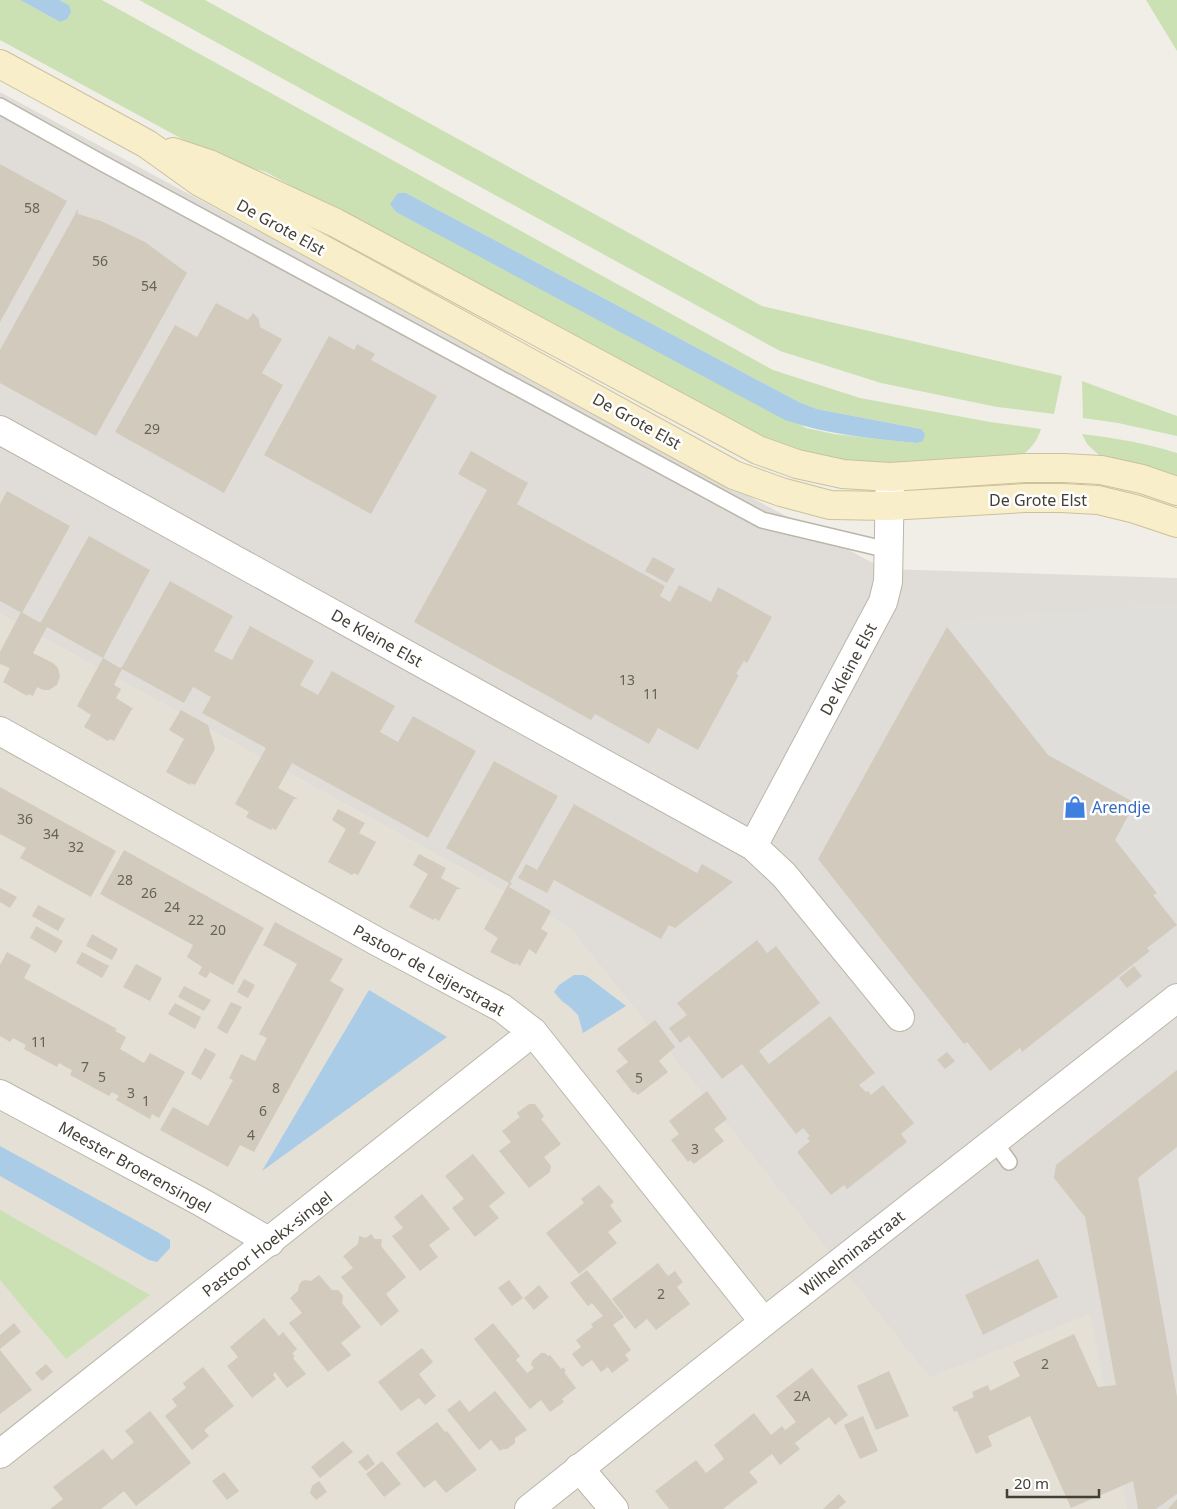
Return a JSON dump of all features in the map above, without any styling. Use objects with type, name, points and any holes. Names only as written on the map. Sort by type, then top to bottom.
[{"type":"main road","name":"De Grote Elst","points":[[0,64],[147,144],[200,182],[734,474],[781,492],[830,505],[889,506],[1025,498],[1062,498],[1098,500],[1135,509],[1177,523]]},
{"type":"main road","name":"De Grote Elst","points":[[147,144],[209,164],[336,223],[758,450],[797,464],[843,474],[890,476],[1025,468],[1101,470],[1142,479],[1177,491]]},
{"type":"street","name":"De Kleine Elst","points":[[0,430],[753,846],[784,875],[900,1017]]},
{"type":"street","name":"De Kleine Elst","points":[[753,846],[883,602],[888,582],[890,476]]},
{"type":"street","name":"Pastoor de Leijerstraat","points":[[0,731],[369,937],[502,1008],[533,1032],[764,1322]]},
{"type":"street","name":"Wilhelminastraat","points":[[529,1509],[764,1322],[1002,1151],[1177,998]]},
{"type":"street","name":"Pastoor Hoekx-singel","points":[[0,1454],[533,1032]]},
{"type":"street","name":"Meester Broerensingel","points":[[0,1094],[201,1202],[270,1242]]},
{"type":"street","points":[[579,1468],[614,1509]]},
{"type":"lane","points":[[0,106],[762,520],[888,550]]},
{"type":"shaded area","points":[[0,92],[884,569],[1177,578],[1177,1509],[1127,1509],[1090,1314],[930,1377],[570,928],[0,614]]},
{"type":"shaded area","points":[[1177,603],[1177,918],[949,628],[961,619]]},
{"type":"shaded area","points":[[0,614],[570,928],[831,1253],[1090,1313],[1127,1509],[0,1509]]},
{"type":"green space","points":[[0,0],[20,0],[60,22],[69,5],[59,0],[102,0],[773,370],[860,398],[990,422],[1041,429],[1036,441],[1021,456],[842,466],[749,436],[266,172],[219,159],[0,40]],"holes":[[[406,193],[799,402],[817,409],[921,429],[916,443],[834,434],[806,428]]]},
{"type":"green space","points":[[139,0],[205,0],[762,306],[1062,376],[1054,414],[997,407],[881,383],[780,351]]},
{"type":"green space","points":[[1146,0],[1177,0],[1177,51]]},
{"type":"green space","points":[[1082,381],[1177,416],[1177,436],[1118,423],[1083,418]]},
{"type":"green space","points":[[1082,434],[1130,441],[1177,453],[1177,478],[1099,455],[1087,444]]},
{"type":"green space","points":[[0,1210],[150,1295],[66,1359],[0,1280]]},
{"type":"water","points":[[20,0],[59,0],[69,5],[71,12],[67,19],[60,22]]},
{"type":"water","points":[[398,193],[406,193],[799,402],[817,409],[921,429],[925,434],[923,441],[916,443],[850,435],[817,429],[785,420],[396,212],[390,204]]},
{"type":"water","points":[[574,975],[588,977],[626,1006],[583,1033],[578,1015],[554,992],[559,985]]},
{"type":"water","points":[[369,990],[447,1037],[262,1171]]},
{"type":"water","points":[[0,1146],[159,1233],[170,1240],[170,1248],[157,1262],[149,1260],[0,1176]]},
{"type":"building","points":[[0,164],[67,201],[0,322]]},
{"type":"building","points":[[78,209],[78,214],[101,221],[145,242],[187,273],[96,436],[0,383],[0,350]]},
{"type":"building","points":[[216,303],[248,320],[253,313],[259,319],[260,327],[282,339],[262,373],[283,385],[224,493],[115,432],[175,325],[197,337]]},
{"type":"building","points":[[329,336],[354,350],[357,344],[375,354],[371,360],[437,396],[371,514],[264,455]]},
{"type":"building","points":[[471,451],[528,483],[517,504],[665,586],[660,596],[670,602],[679,585],[711,602],[718,587],[772,617],[747,663],[744,661],[736,674],[739,675],[698,750],[658,728],[649,744],[595,714],[591,720],[414,622],[487,490],[458,474]]},
{"type":"building","points":[[7,491],[70,526],[22,613],[0,601],[0,504]]},
{"type":"building","points":[[89,536],[150,570],[103,658],[47,627],[33,653],[53,663],[58,668],[60,676],[57,685],[49,690],[37,687],[33,696],[28,694],[27,696],[3,682],[10,668],[0,664],[0,652],[21,612],[41,622]]},
{"type":"building","points":[[653,557],[675,569],[667,583],[645,571]]},
{"type":"building","points":[[170,581],[233,616],[214,651],[232,660],[250,626],[314,661],[300,685],[318,695],[332,671],[395,706],[380,732],[398,742],[413,716],[476,751],[428,838],[292,763],[278,788],[298,799],[294,799],[276,830],[272,828],[271,830],[246,817],[249,812],[235,804],[266,748],[202,713],[211,697],[193,687],[184,703],[122,669],[114,685],[121,689],[116,698],[135,710],[132,709],[114,741],[110,739],[108,741],[84,727],[91,715],[77,706],[103,658],[120,668],[122,667]]},
{"type":"building","points":[[947,627],[1048,755],[1135,803],[1115,840],[1157,893],[1153,895],[1177,925],[1147,948],[1150,951],[1022,1052],[1020,1048],[990,1071],[967,1042],[964,1044],[818,859]]},
{"type":"building","points":[[181,710],[208,725],[215,749],[195,785],[191,783],[190,785],[166,772],[184,739],[169,730]]},
{"type":"building","points":[[494,761],[558,796],[510,882],[513,884],[509,887],[551,911],[541,929],[548,933],[536,954],[529,949],[520,966],[490,952],[498,938],[484,929],[509,883],[446,848]]},
{"type":"building","points":[[0,787],[116,851],[91,897],[20,858],[26,848],[0,834]]},
{"type":"building","points":[[574,804],[697,873],[702,864],[733,882],[675,928],[669,925],[661,939],[554,880],[547,893],[518,878],[526,864],[537,870]]},
{"type":"building","points":[[338,809],[365,823],[359,833],[376,842],[358,875],[354,873],[352,875],[328,862],[346,829],[332,820]]},
{"type":"building","points":[[124,850],[264,928],[233,985],[210,972],[206,978],[198,974],[202,967],[187,957],[193,945],[100,894]]},
{"type":"building","points":[[419,854],[446,868],[441,878],[461,889],[457,889],[439,921],[435,918],[433,920],[409,907],[428,874],[413,865]]},
{"type":"building","points":[[0,888],[17,897],[10,908],[0,902]]},
{"type":"building","points":[[38,905],[65,919],[58,931],[32,916]]},
{"type":"building","points":[[275,922],[343,959],[330,981],[344,989],[254,1152],[240,1145],[228,1167],[160,1130],[173,1107],[208,1126],[233,1080],[229,1078],[241,1054],[255,1061],[267,1038],[259,1034],[297,964],[263,945]]},
{"type":"building","points":[[36,926],[63,941],[56,953],[30,938]]},
{"type":"building","points":[[92,934],[118,949],[112,960],[86,946]]},
{"type":"building","points":[[757,940],[767,953],[776,946],[820,1003],[759,1051],[769,1064],[830,1016],[875,1073],[859,1085],[871,1095],[883,1085],[914,1123],[901,1134],[907,1142],[847,1189],[844,1185],[831,1195],[797,1152],[810,1141],[807,1138],[810,1136],[803,1128],[796,1134],[742,1064],[722,1079],[689,1036],[680,1043],[669,1028],[687,1015],[677,1003]]},
{"type":"building","points":[[7,952],[31,965],[24,978],[117,1029],[115,1031],[126,1037],[120,1049],[144,1063],[150,1053],[185,1072],[159,1118],[152,1114],[150,1119],[116,1100],[119,1096],[112,1092],[109,1096],[70,1075],[72,1070],[59,1063],[57,1067],[24,1049],[26,1045],[13,1038],[10,1042],[0,1036],[0,965]]},
{"type":"building","points":[[82,952],[109,966],[102,978],[76,963]]},
{"type":"building","points":[[136,964],[162,978],[150,1001],[123,987]]},
{"type":"building","points":[[1134,966],[1142,976],[1127,988],[1119,978]]},
{"type":"building","points":[[244,979],[255,985],[248,998],[237,992]]},
{"type":"building","points":[[184,986],[211,1000],[204,1011],[178,997]]},
{"type":"building","points":[[231,1002],[242,1007],[227,1034],[217,1028]]},
{"type":"building","points":[[175,1003],[201,1017],[195,1029],[168,1014]]},
{"type":"building","points":[[655,1020],[675,1047],[659,1061],[668,1072],[638,1095],[635,1092],[633,1093],[616,1071],[628,1062],[617,1049]]},
{"type":"building","points":[[205,1048],[216,1054],[201,1080],[191,1074]]},
{"type":"building","points":[[947,1052],[955,1061],[945,1069],[937,1060]]},
{"type":"building","points":[[1177,1070],[1177,1147],[1138,1178],[1177,1397],[1177,1494],[1156,1509],[1138,1509],[1133,1481],[1071,1508],[1030,1416],[988,1436],[992,1446],[976,1454],[957,1411],[954,1412],[952,1407],[974,1397],[972,1392],[988,1385],[990,1391],[1020,1376],[1013,1362],[1074,1334],[1098,1387],[1116,1385],[1085,1217],[1054,1178],[1056,1165]]},
{"type":"building","points":[[707,1091],[727,1119],[714,1129],[724,1141],[694,1164],[690,1160],[688,1162],[671,1140],[679,1134],[669,1121]]},
{"type":"building","points":[[529,1104],[535,1104],[544,1116],[541,1119],[561,1144],[544,1157],[551,1166],[550,1172],[529,1188],[499,1151],[511,1142],[502,1131],[520,1117],[517,1113]]},
{"type":"building","points":[[473,1154],[505,1193],[489,1206],[499,1218],[475,1237],[452,1208],[464,1199],[445,1176]]},
{"type":"building","points":[[599,1185],[614,1202],[610,1205],[622,1221],[608,1232],[617,1243],[579,1274],[546,1233],[584,1203],[581,1199]]},
{"type":"building","points":[[422,1194],[450,1229],[429,1245],[438,1257],[420,1271],[392,1236],[403,1228],[394,1217]]},
{"type":"building","points":[[371,1234],[375,1239],[382,1239],[381,1246],[406,1277],[386,1294],[399,1311],[381,1326],[341,1277],[353,1268],[343,1256],[358,1244],[359,1236],[366,1238]]},
{"type":"building","points":[[1038,1259],[1058,1297],[983,1335],[965,1295]]},
{"type":"building","points":[[658,1263],[668,1276],[675,1271],[683,1282],[677,1287],[690,1304],[656,1330],[647,1319],[635,1329],[612,1299]]},
{"type":"building","points":[[587,1270],[624,1317],[613,1325],[631,1350],[625,1355],[629,1360],[612,1373],[608,1367],[601,1372],[592,1360],[582,1367],[572,1354],[581,1347],[576,1340],[593,1327],[591,1324],[603,1316],[592,1303],[588,1306],[570,1283]]},
{"type":"building","points":[[319,1275],[332,1290],[338,1290],[341,1293],[343,1296],[342,1303],[361,1327],[341,1343],[351,1355],[328,1372],[289,1323],[302,1313],[290,1298],[298,1291],[302,1281],[311,1281]]},
{"type":"building","points":[[509,1280],[523,1298],[512,1306],[498,1288]]},
{"type":"building","points":[[539,1285],[549,1297],[534,1310],[524,1298]]},
{"type":"building","points":[[264,1318],[279,1336],[283,1332],[297,1349],[292,1354],[295,1356],[293,1358],[306,1374],[287,1388],[275,1372],[273,1375],[276,1379],[252,1398],[227,1366],[238,1357],[230,1347]]},
{"type":"building","points":[[14,1323],[21,1332],[0,1349],[0,1335]]},
{"type":"building","points":[[493,1323],[520,1356],[516,1360],[527,1373],[534,1368],[531,1365],[532,1361],[541,1353],[550,1355],[561,1369],[563,1367],[566,1371],[564,1372],[576,1388],[562,1399],[564,1402],[550,1412],[541,1400],[530,1409],[474,1339]]},
{"type":"building","points":[[422,1348],[433,1362],[419,1374],[436,1396],[425,1405],[419,1398],[401,1411],[378,1382]]},
{"type":"building","points":[[0,1350],[32,1390],[0,1414]]},
{"type":"building","points":[[46,1364],[53,1372],[42,1381],[35,1373]]},
{"type":"building","points":[[203,1367],[234,1406],[204,1430],[209,1436],[192,1450],[165,1416],[177,1406],[172,1399],[186,1388],[183,1383]]},
{"type":"building","points":[[812,1368],[848,1415],[835,1425],[829,1417],[795,1443],[800,1449],[780,1465],[772,1454],[749,1472],[758,1482],[723,1509],[669,1509],[655,1491],[696,1460],[706,1473],[724,1459],[714,1445],[754,1413],[771,1435],[782,1426],[785,1430],[796,1422],[776,1396]]},
{"type":"building","points":[[889,1371],[909,1416],[876,1430],[857,1386]]},
{"type":"building","points":[[495,1391],[527,1430],[515,1438],[515,1443],[507,1449],[500,1451],[491,1440],[479,1450],[447,1410],[460,1400],[469,1412]]},
{"type":"building","points":[[150,1411],[191,1463],[136,1506],[124,1491],[101,1509],[50,1509],[63,1499],[53,1487],[103,1449],[112,1460],[134,1442],[125,1431]]},
{"type":"building","points":[[863,1416],[878,1451],[860,1459],[844,1425]]},
{"type":"building","points":[[437,1422],[445,1432],[447,1431],[477,1470],[446,1493],[435,1480],[424,1488],[396,1453]]},
{"type":"building","points":[[343,1441],[353,1452],[320,1478],[311,1467]]},
{"type":"building","points":[[368,1454],[375,1464],[366,1471],[358,1462]]},
{"type":"building","points":[[382,1461],[401,1484],[384,1497],[366,1474]]},
{"type":"building","points":[[224,1472],[239,1491],[227,1500],[212,1481]]},
{"type":"building","points":[[319,1481],[327,1492],[316,1500],[310,1493],[312,1486]]},
{"type":"building","points":[[839,1494],[846,1502],[838,1509],[823,1509]]},
{"type":"building","points":[[1177,1499],[1177,1509],[1168,1509]]},
{"type":"place","name":"Arendje","points":[[1075,807]]}]
